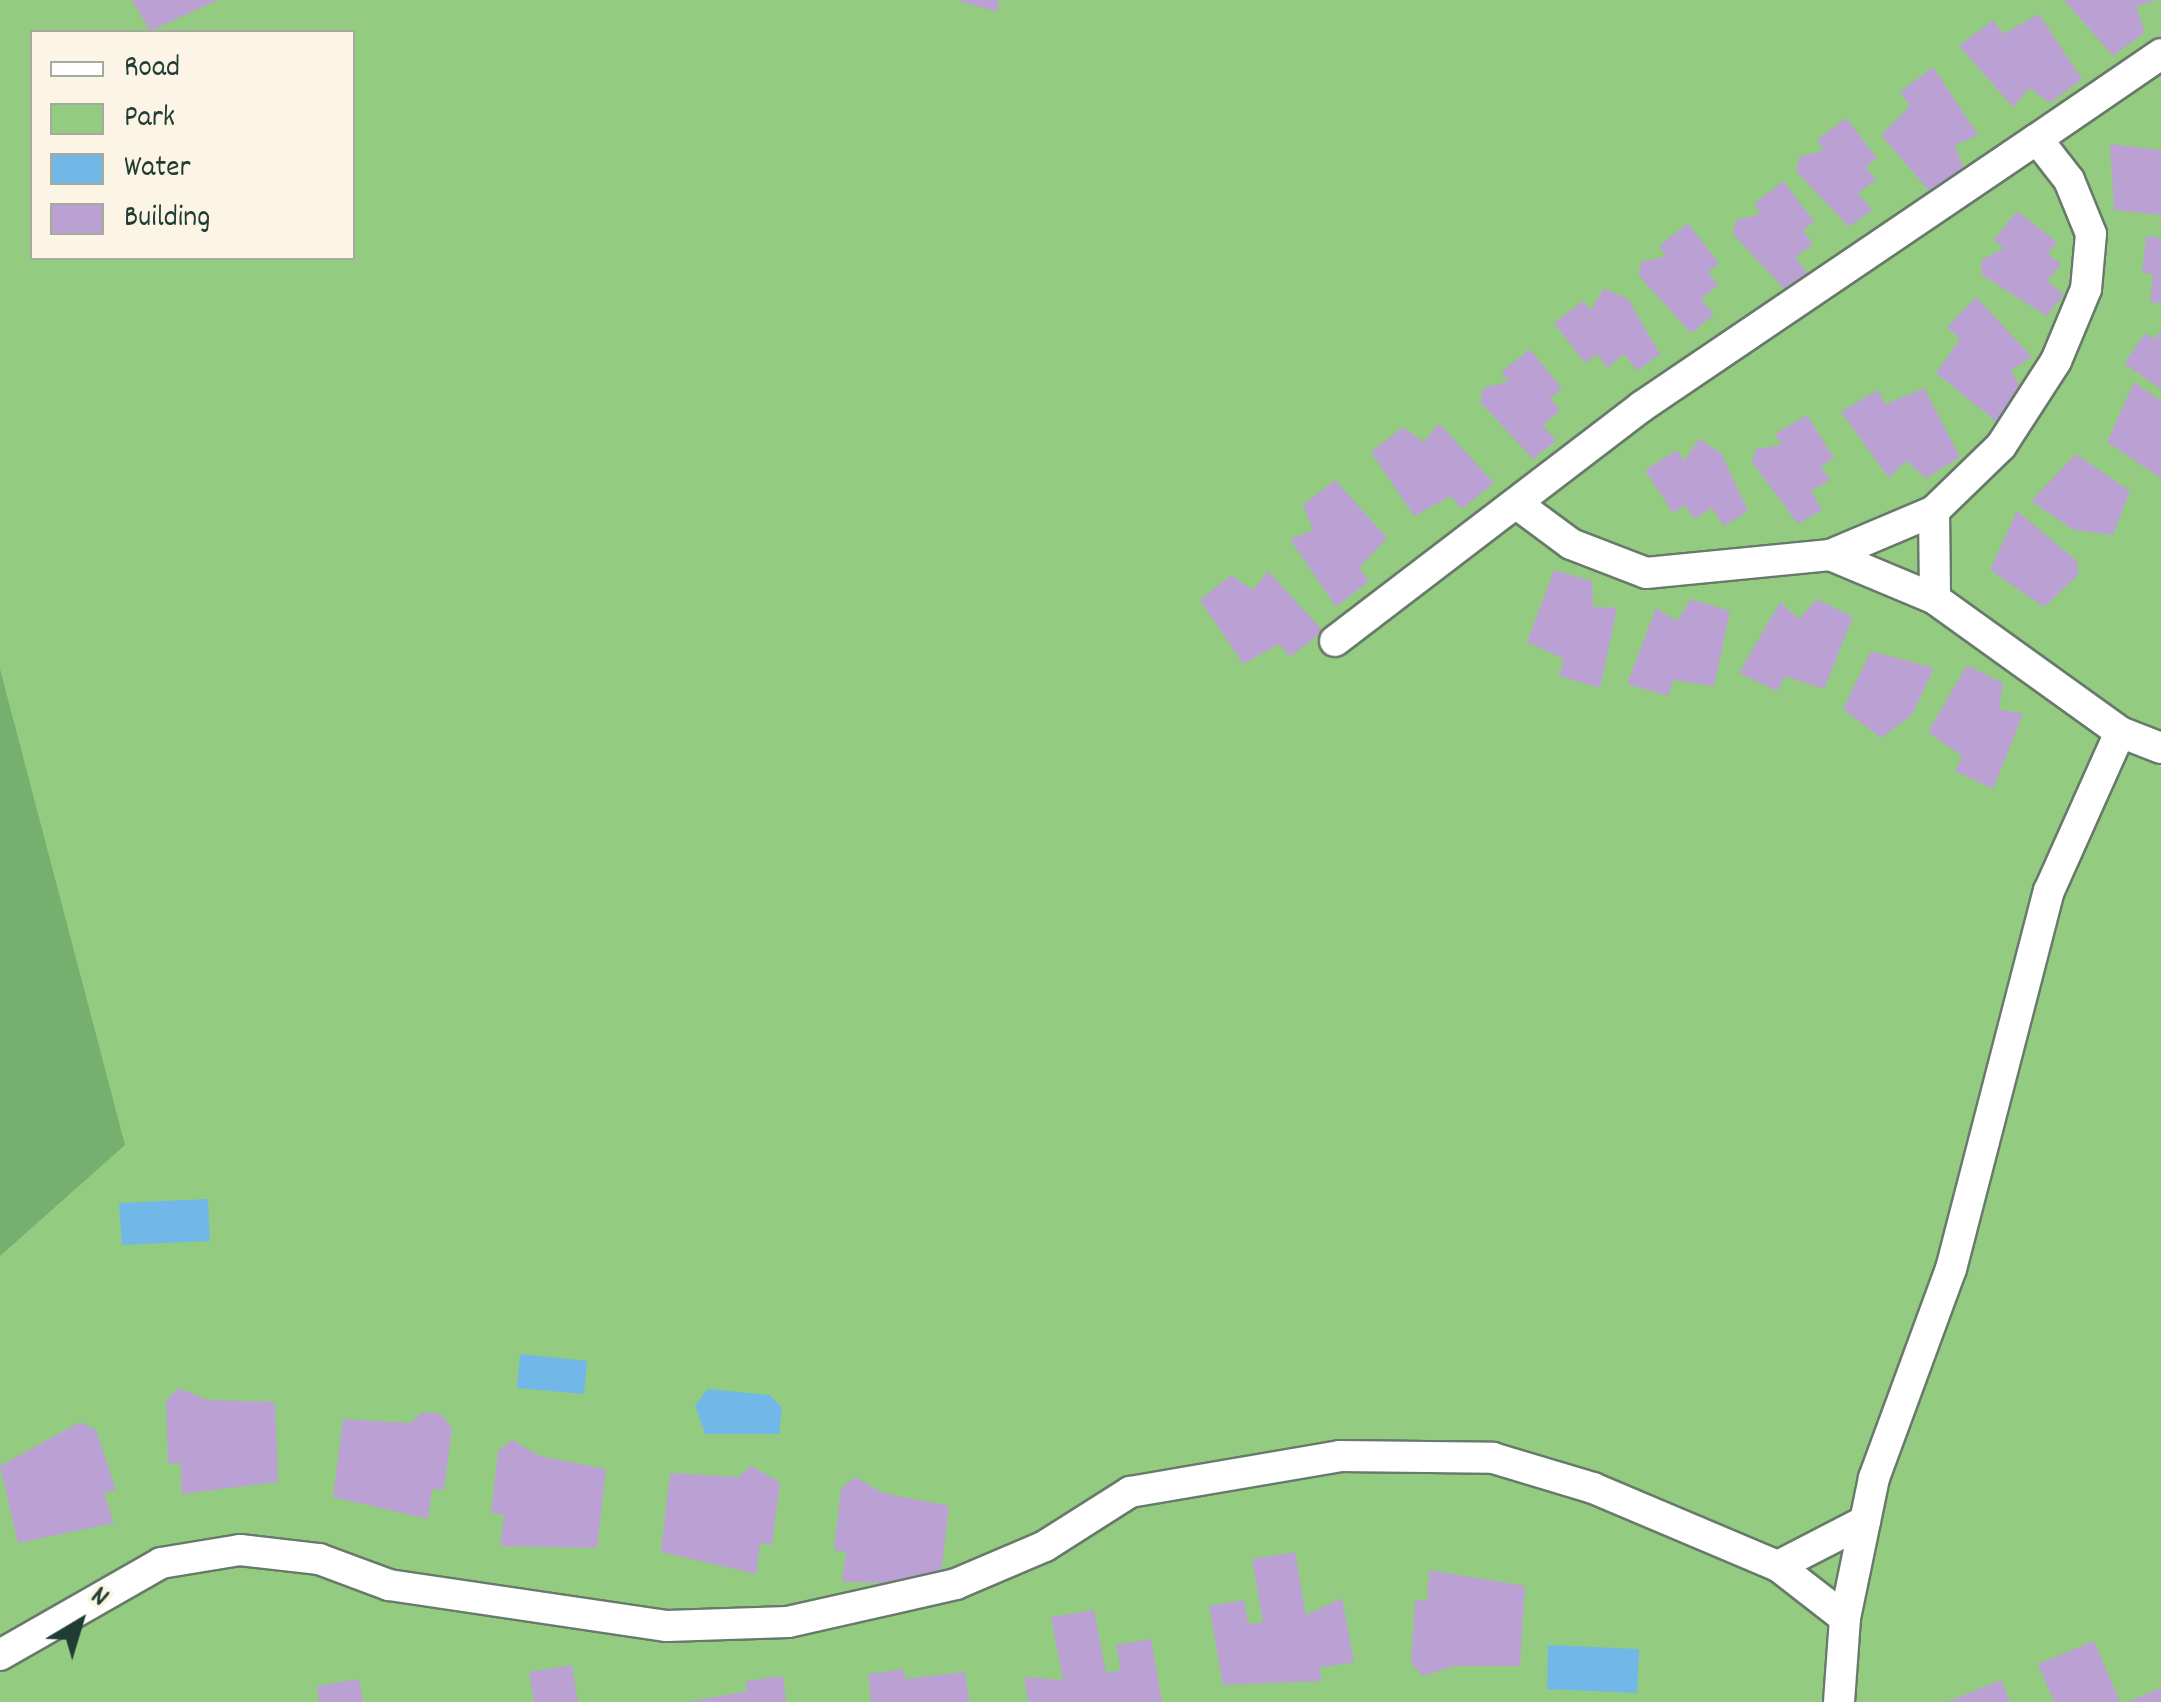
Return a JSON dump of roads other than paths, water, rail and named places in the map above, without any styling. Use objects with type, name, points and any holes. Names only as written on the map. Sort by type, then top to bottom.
[{"type":"street","points":[[1335,641],[1641,407],[2161,54]]},
{"type":"street","points":[[1517,504],[1572,544],[1646,572],[1830,555],[1934,510],[2001,446],[2056,362],[2086,289],[2091,234],[2070,180],[2038,139]]},
{"type":"street","points":[[1934,510],[1935,599]]},
{"type":"street","points":[[1830,555],[1935,599],[2120,732],[2161,748]]},
{"type":"street","points":[[1839,1702],[1845,1618],[1865,1521],[1951,1270],[2048,891],[2120,732]]},
{"type":"street","points":[[0,1655],[160,1563],[240,1550],[318,1559],[389,1585],[667,1626],[788,1622],[956,1584],[1045,1546],[1130,1492],[1340,1456],[1493,1458],[1593,1488],[1778,1566],[1845,1618]]},
{"type":"street","points":[[1778,1566],[1865,1521]]},
{"type":"water","points":[[208,1199],[210,1241],[122,1245],[119,1203]]},
{"type":"water","points":[[520,1354],[587,1361],[584,1394],[517,1388]]},
{"type":"water","points":[[708,1389],[770,1395],[782,1408],[779,1434],[705,1434],[695,1405]]},
{"type":"water","points":[[1548,1645],[1639,1649],[1637,1693],[1547,1689]]}]
